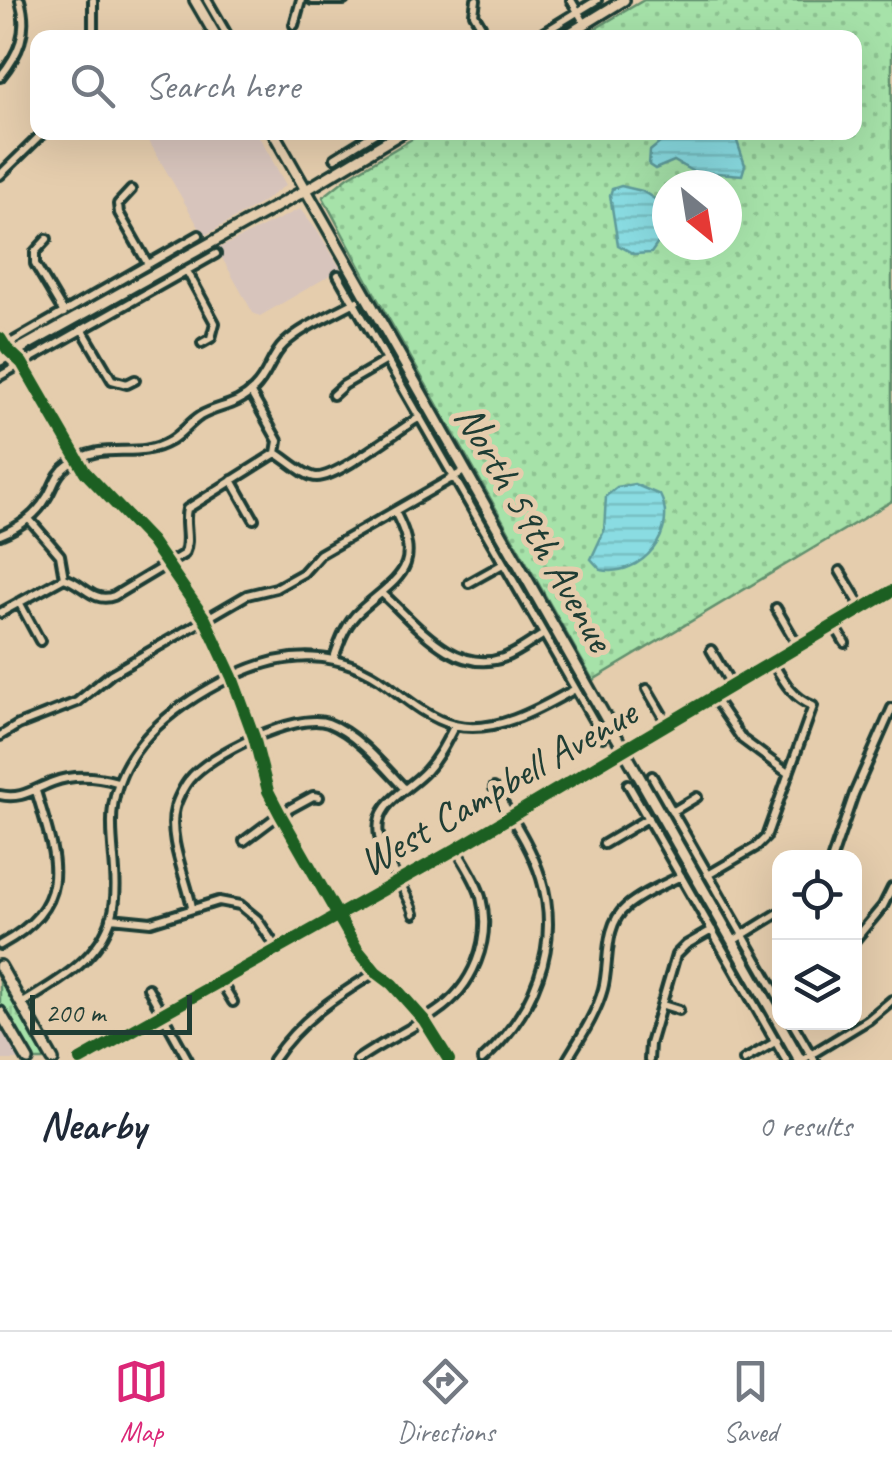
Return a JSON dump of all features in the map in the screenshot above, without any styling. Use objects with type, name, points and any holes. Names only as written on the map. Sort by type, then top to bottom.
[{"type":"street","points":[[0,78],[18,54],[24,34],[20,0]]},
{"type":"street","points":[[92,0],[93,30]]},
{"type":"street","points":[[195,0],[212,30]]},
{"type":"street","points":[[207,0],[224,30]]},
{"type":"street","points":[[294,25],[301,0]]},
{"type":"street","points":[[312,0],[344,0]]},
{"type":"street","points":[[476,0],[474,14],[483,30]]},
{"type":"street","points":[[571,0],[585,24]]},
{"type":"street","points":[[548,30],[597,0]]},
{"type":"street","points":[[575,30],[624,0]]},
{"type":"street","points":[[0,175],[36,140]]},
{"type":"street","name":"North 59th Avenue","points":[[278,140],[625,751],[738,938],[772,986]]},
{"type":"street","points":[[335,158],[364,140]]},
{"type":"street","points":[[4,346],[306,190],[390,140]]},
{"type":"street","points":[[131,190],[118,204],[119,213],[148,264]]},
{"type":"street","points":[[0,360],[4,346],[199,235]]},
{"type":"street","points":[[48,239],[35,252],[35,264],[64,313]]},
{"type":"street","points":[[0,376],[216,254]]},
{"type":"street","points":[[186,271],[215,323],[211,338],[202,343]]},
{"type":"street","name":"North 59th Avenue","points":[[338,274],[603,737]]},
{"type":"street","points":[[0,535],[29,519],[46,499],[58,474],[78,459],[96,450],[129,452],[160,446],[202,415],[230,407],[251,393],[285,342],[367,296]]},
{"type":"street","points":[[82,329],[112,380],[127,384],[135,380]]},
{"type":"street","points":[[4,346],[22,363],[89,477],[151,540],[205,619],[232,677],[268,791],[280,814],[336,915],[376,972],[424,1020],[448,1060]]},
{"type":"street","points":[[334,395],[387,360]]},
{"type":"street","points":[[0,613],[64,578],[94,596],[107,598],[186,551],[187,508],[276,453],[278,441],[251,393]]},
{"type":"street","points":[[276,453],[318,478],[388,440],[420,417]]},
{"type":"street","points":[[0,736],[77,702],[111,674],[247,595],[276,588],[303,573],[320,554],[466,470]]},
{"type":"street","points":[[232,480],[254,519]]},
{"type":"street","points":[[334,658],[347,626],[400,577],[408,549],[407,537],[395,512]]},
{"type":"street","points":[[29,519],[60,555],[64,578]]},
{"type":"street","points":[[470,583],[503,563]]},
{"type":"street","points":[[840,570],[863,609]]},
{"type":"street","name":"West Campbell Avenue","points":[[80,1060],[625,751],[892,592]]},
{"type":"street","points":[[384,595],[449,653],[476,662],[502,658],[544,634]]},
{"type":"street","points":[[18,602],[40,641]]},
{"type":"street","points":[[776,608],[799,647]]},
{"type":"street","points":[[835,626],[845,643]]},
{"type":"street","points":[[711,650],[733,686]]},
{"type":"street","points":[[22,1004],[70,975],[98,944],[111,918],[116,885],[112,812],[117,782],[142,740],[159,722],[232,677],[276,659],[334,658],[370,672],[423,710],[455,725],[492,724],[524,716],[576,690]]},
{"type":"street","points":[[708,875],[756,847],[766,836],[813,706],[792,692],[772,663]]},
{"type":"street","points":[[646,689],[668,725]]},
{"type":"street","points":[[714,698],[742,740],[790,774]]},
{"type":"street","points":[[835,850],[854,794],[892,708]]},
{"type":"street","points":[[192,907],[175,834],[174,810],[188,780],[254,738],[286,723],[307,719],[326,722],[344,732],[404,788]]},
{"type":"street","points":[[414,914],[378,834],[380,818],[389,802],[440,756],[455,725]]},
{"type":"street","points":[[0,795],[18,797],[71,778],[98,776],[117,782]]},
{"type":"street","name":"North 59th Avenue","points":[[652,776],[708,875],[801,1060]]},
{"type":"street","points":[[628,784],[786,1060]]},
{"type":"street","points":[[482,1060],[501,1044],[524,1013],[539,981],[546,947],[542,881],[530,850],[494,788]]},
{"type":"street","points":[[0,945],[32,926],[48,904],[53,888],[54,868],[36,790]]},
{"type":"street","points":[[244,841],[280,814],[313,796],[319,797]]},
{"type":"street","points":[[672,812],[697,798]]},
{"type":"street","points":[[604,844],[648,818]]},
{"type":"street","points":[[357,1060],[424,1020],[453,999],[468,981],[481,952],[484,920],[480,896],[456,848]]},
{"type":"street","points":[[566,1060],[585,1031],[603,991],[612,928],[618,916],[626,906],[681,876]]},
{"type":"street","points":[[855,940],[883,906],[892,888]]},
{"type":"street","points":[[111,918],[150,922],[219,901],[240,904],[257,919],[276,949]]},
{"type":"street","points":[[738,938],[772,917]]},
{"type":"street","points":[[650,1060],[650,1044],[676,955],[712,930]]},
{"type":"street","points":[[0,966],[54,1060]]},
{"type":"street","points":[[273,1060],[295,1031],[322,1006],[376,972]]},
{"type":"street","points":[[221,982],[233,1002]]},
{"type":"street","points":[[148,988],[188,1060]]},
{"type":"street","points":[[801,1060],[812,1057],[892,1000]]},
{"type":"street","points":[[663,1005],[679,1010]]},
{"type":"street","points":[[0,1012],[28,1060]]},
{"type":"street","points":[[797,1030],[812,1057]]},
{"type":"street","points":[[744,1060],[787,1036]]},
{"type":"shaded area","points":[[148,140],[261,140],[286,185],[204,236]]},
{"type":"shaded area","points":[[300,209],[341,269],[260,316],[253,313],[217,249]]},
{"type":"shaded area","points":[[0,1020],[23,1060],[0,1060]]},
{"type":"green space","points":[[644,0],[892,0],[892,501],[593,680],[323,197],[348,177],[410,140],[862,140],[862,30],[593,30]]},
{"type":"green space","points":[[0,974],[49,1060],[31,1060],[0,1006]]},
{"type":"water","points":[[663,140],[737,140],[745,165],[742,175],[742,170],[690,170],[674,161],[655,169],[649,165],[650,151]]},
{"type":"water","points":[[621,186],[652,197],[651,253],[634,254],[618,245],[612,189]]},
{"type":"water","points":[[634,484],[660,495],[665,523],[660,537],[643,559],[630,567],[601,570],[591,559],[604,531],[606,496],[617,487]]},
{"type":"cycle path","points":[[0,338],[22,363],[85,472],[151,541],[205,619],[232,677],[268,791],[280,814],[357,949],[424,1020],[449,1060]]},
{"type":"cycle path","points":[[80,1060],[456,849],[892,591]]}]
